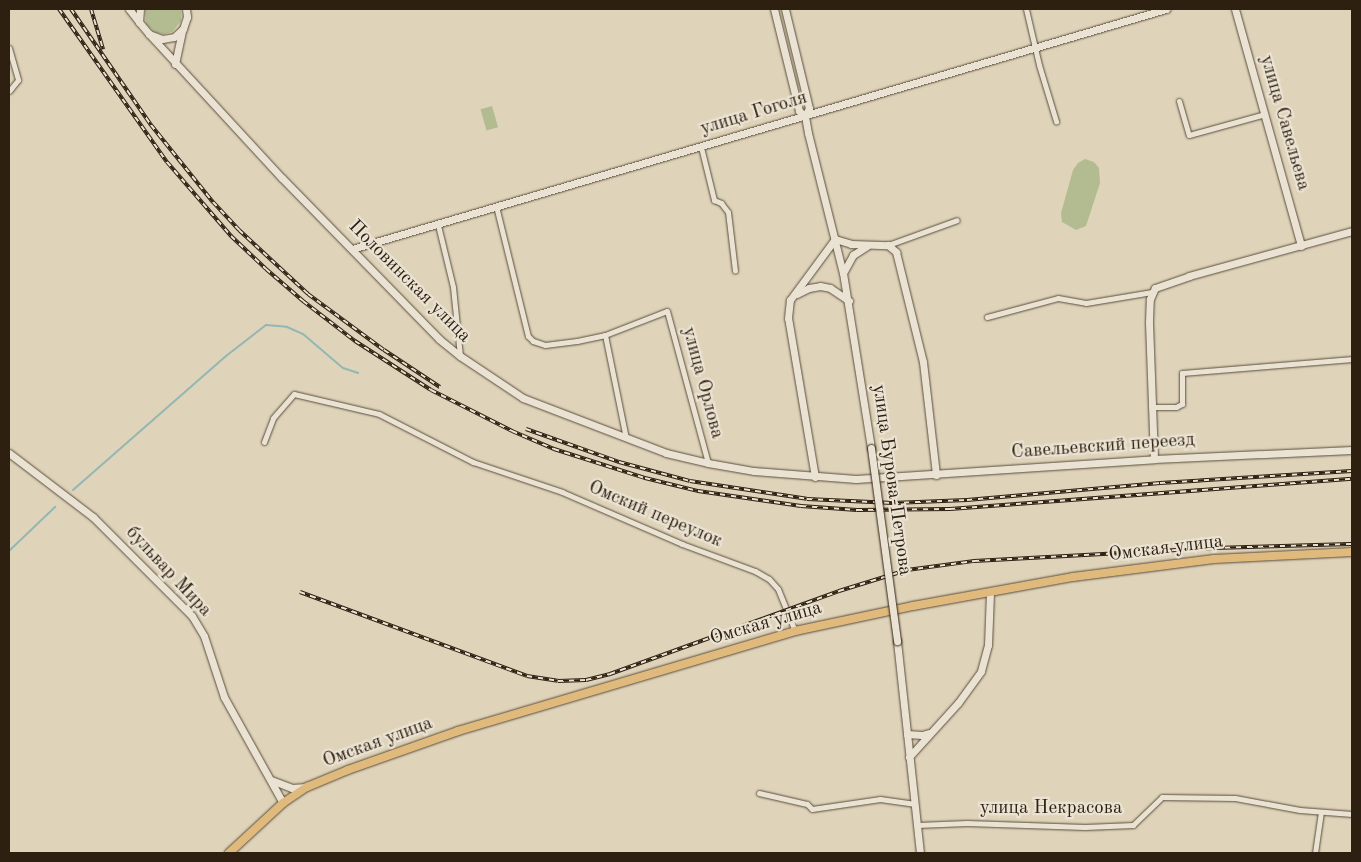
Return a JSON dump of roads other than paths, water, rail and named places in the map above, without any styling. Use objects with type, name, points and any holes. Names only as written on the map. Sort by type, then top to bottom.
[{"type":"main road","points":[[128,9],[139,22]]},
{"type":"main road","points":[[139,22],[140,9]]},
{"type":"main road","points":[[186,9],[187,17]]},
{"type":"main road","points":[[175,64],[183,29],[191,9]]},
{"type":"main road","name":"улица Бурова-Петрова","points":[[774,9],[799,111],[805,116]]},
{"type":"main road","name":"улица Бурова-Петрова","points":[[785,9],[808,108],[805,116],[849,301],[897,641],[920,853]]},
{"type":"main road","name":"улица Гоголя","points":[[352,249],[1166,9]]},
{"type":"main road","name":"улица Савельева","points":[[1235,9],[1301,246]]},
{"type":"main road","name":"Половинская улица","points":[[139,22],[175,64],[439,340],[523,398],[666,453],[708,463],[815,477],[856,479]]},
{"type":"main road","points":[[149,34],[156,38],[168,39],[183,29]]},
{"type":"main road","points":[[1154,459],[1150,322],[1153,290],[1188,276],[1352,231]]},
{"type":"main road","points":[[815,477],[788,318],[790,300],[834,239],[867,246],[888,245],[896,252],[922,361],[936,475]]},
{"type":"main road","points":[[843,273],[852,256],[867,246]]},
{"type":"main road","points":[[794,295],[809,288],[820,286],[830,288],[849,301]]},
{"type":"main road","name":"Савельевский переезд","points":[[856,479],[1154,459],[1352,450]]},
{"type":"main road","name":"бульвар Мира","points":[[9,453],[93,517],[192,616],[204,636],[224,697],[284,803]]},
{"type":"main road","name":"Омская улица","points":[[229,853],[284,803],[307,788],[348,770],[456,732],[795,631],[1073,577],[1214,559],[1352,552]]},
{"type":"main road","points":[[910,757],[958,702],[981,671],[988,645],[990,592]]},
{"type":"main road","points":[[907,734],[922,735],[930,733]]},
{"type":"main road","points":[[270,780],[292,788],[307,788]]},
{"type":"street","points":[[1026,9],[1039,65],[1056,121]]},
{"type":"street","points":[[9,50],[18,80],[9,91]]},
{"type":"street","points":[[1179,101],[1189,135],[1264,114]]},
{"type":"street","points":[[701,147],[714,200],[722,202],[728,212],[735,271]]},
{"type":"street","points":[[496,206],[528,336],[533,341],[545,344],[577,341],[605,335],[626,438]]},
{"type":"street","points":[[888,245],[957,220]]},
{"type":"street","points":[[438,224],[453,287],[460,356]]},
{"type":"street","points":[[987,317],[1058,298],[1086,302],[1153,290]]},
{"type":"street","name":"улица Орлова","points":[[605,335],[667,311],[708,463]]},
{"type":"street","points":[[1151,407],[1176,407],[1182,404],[1182,373],[1352,359]]},
{"type":"street","name":"Омский переулок","points":[[264,442],[273,418],[294,394],[379,414],[473,462],[562,492],[682,544],[755,571],[769,579],[778,589],[795,631]]},
{"type":"street","points":[[759,793],[807,804],[812,809],[880,799],[914,804]]},
{"type":"street","name":"улица Некрасова","points":[[917,825],[967,823],[1085,827],[1133,825],[1162,797],[1235,798],[1321,812],[1352,814]]},
{"type":"street","points":[[1315,853],[1321,812]]},
{"type":"waterway","points":[[73,490],[226,356],[266,325],[287,327],[303,334],[343,368],[358,373]]},
{"type":"waterway","points":[[9,551],[55,507]]},
{"type":"railway","points":[[59,9],[167,162],[231,236],[266,269],[303,301],[355,341],[431,390],[512,431],[554,449],[645,478],[698,491],[801,506],[857,510],[950,509],[1352,479]]},
{"type":"railway","points":[[71,9],[151,125],[213,202],[239,230],[308,294],[384,350],[440,387]]},
{"type":"railway","points":[[91,9],[103,49]]},
{"type":"railway","points":[[526,429],[619,462],[690,481],[807,499],[893,503],[967,500],[1160,483],[1352,471]]},
{"type":"railway","points":[[300,592],[527,676],[558,681],[586,680],[610,674],[839,591],[907,570],[974,561],[1214,548],[1352,544]]}]
